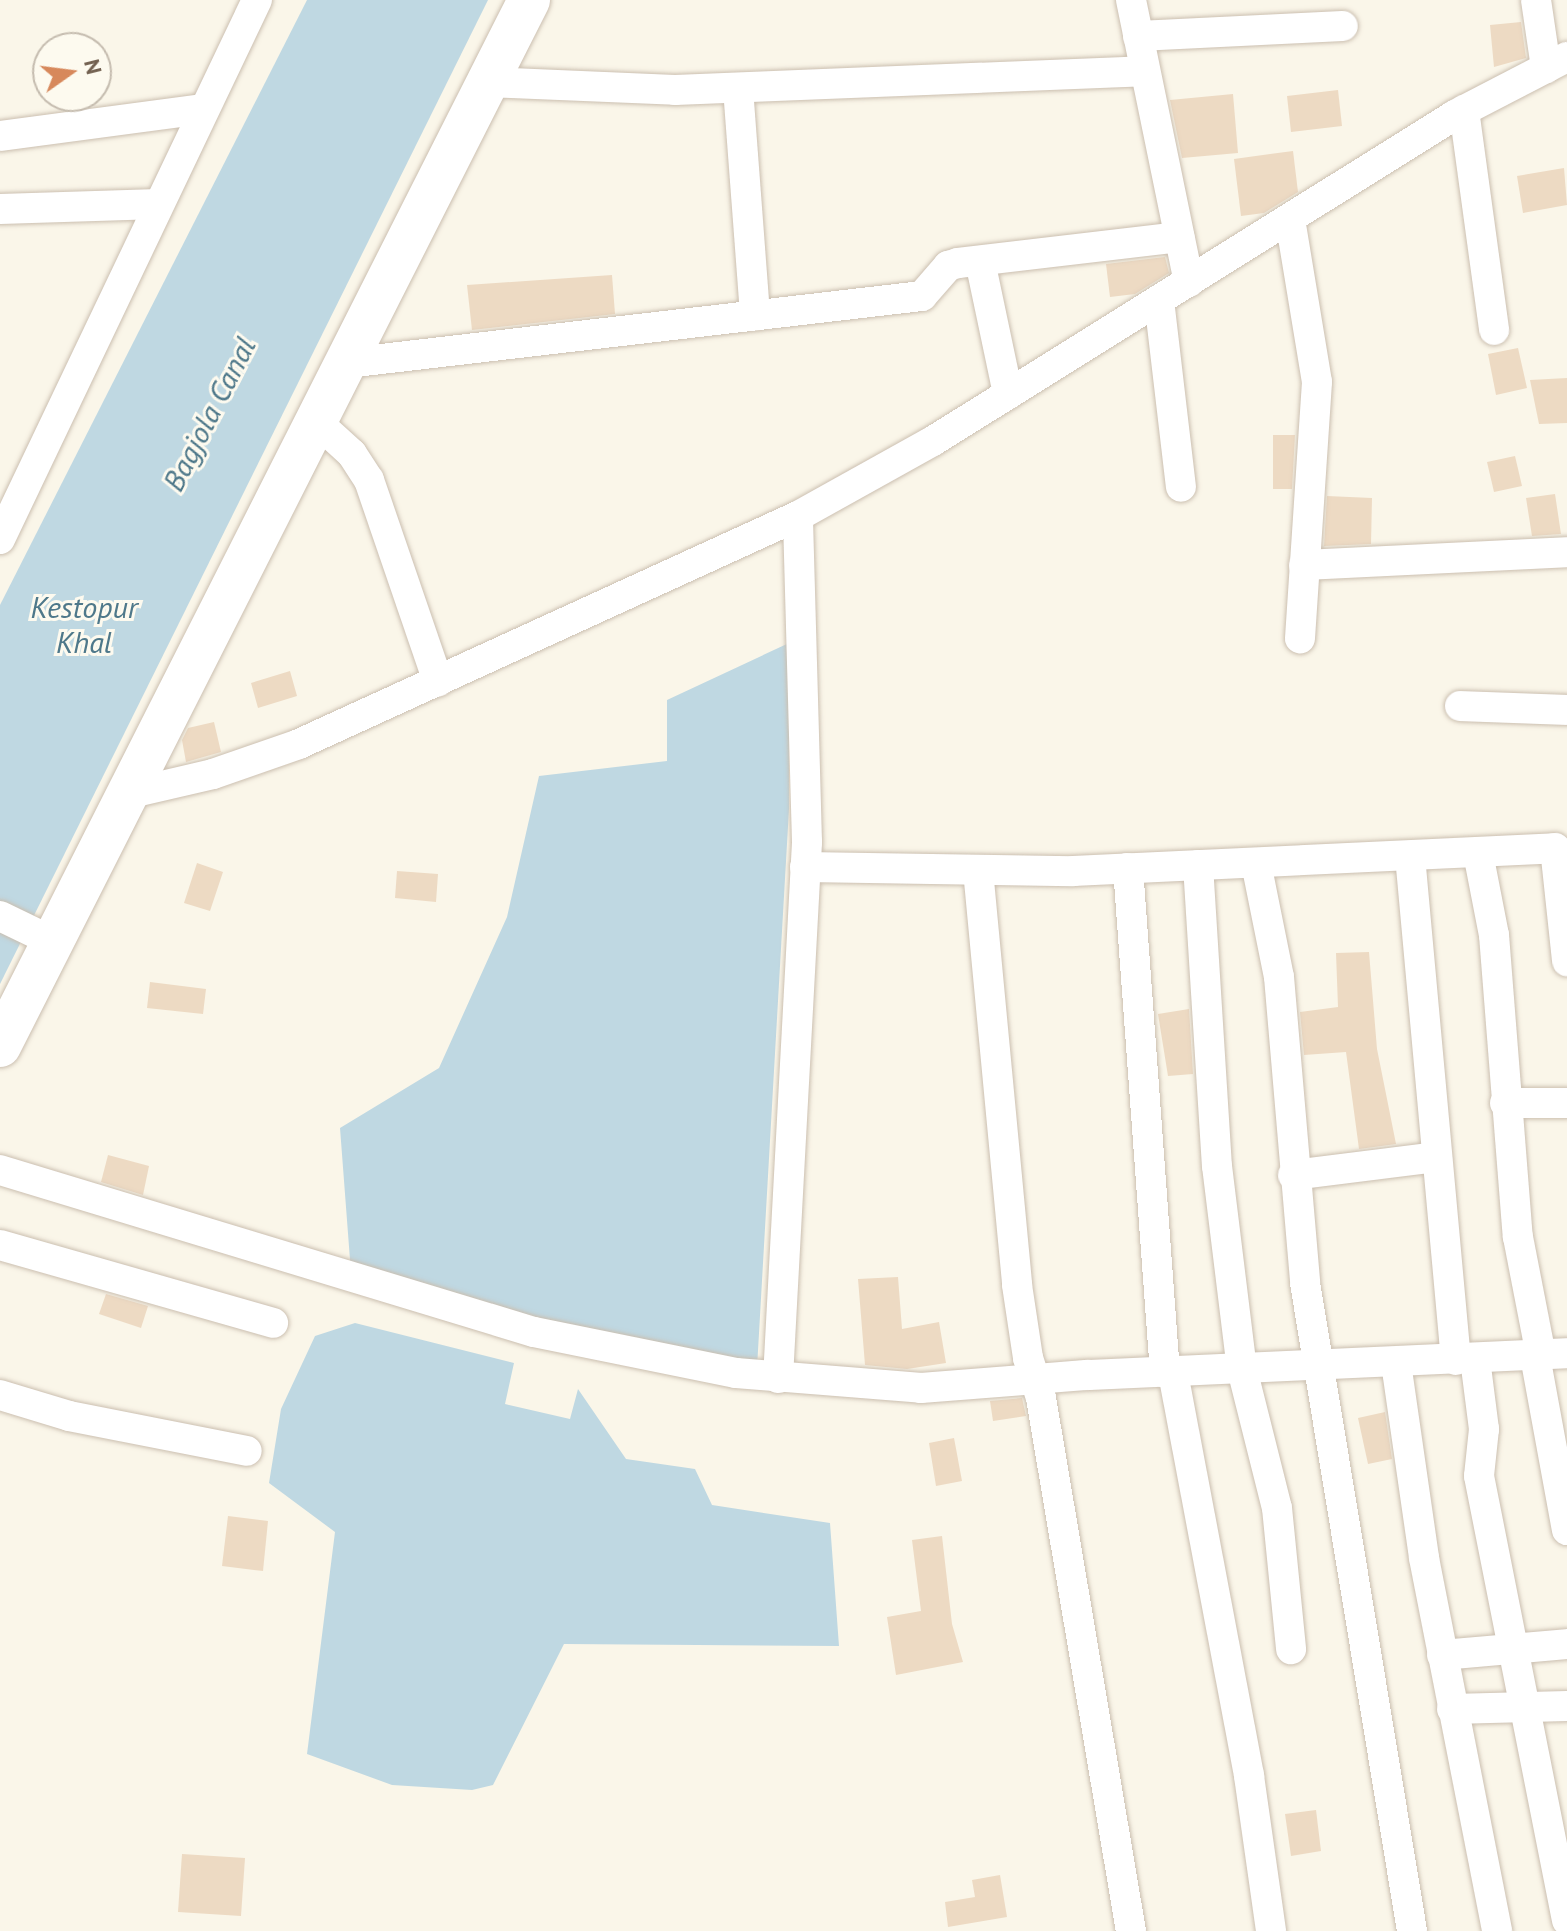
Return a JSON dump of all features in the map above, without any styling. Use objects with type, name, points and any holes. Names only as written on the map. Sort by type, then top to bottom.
[{"type":"street","points":[[0,539],[12,492],[159,204],[257,0]]},
{"type":"street","points":[[0,1046],[123,795],[317,422],[529,0]]},
{"type":"street","points":[[1131,0],[1189,282]]},
{"type":"street","points":[[123,795],[213,774],[299,744],[798,516],[1008,394],[1464,110],[1557,62],[1536,0]]},
{"type":"street","points":[[1138,36],[1343,26]]},
{"type":"street","points":[[487,82],[738,88],[1144,71]]},
{"type":"street","points":[[738,88],[755,315]]},
{"type":"street","points":[[0,136],[202,109]]},
{"type":"street","points":[[1464,110],[1494,330]]},
{"type":"street","points":[[0,209],[159,204]]},
{"type":"street","points":[[1290,219],[1317,382],[1300,638]]},
{"type":"street","points":[[347,363],[922,296],[948,266],[1179,237]]},
{"type":"street","points":[[980,261],[1008,394]]},
{"type":"street","points":[[1159,300],[1181,487]]},
{"type":"street","points":[[317,422],[352,454],[369,480],[438,682]]},
{"type":"street","points":[[778,1378],[805,867],[798,516]]},
{"type":"street","points":[[1304,565],[1567,552]]},
{"type":"street","points":[[1460,706],[1567,710]]},
{"type":"street","points":[[805,867],[978,870],[1128,868],[1555,848],[1567,961]]},
{"type":"street","points":[[1478,853],[1494,935],[1518,1237],[1548,1355],[1567,1530]]},
{"type":"street","points":[[1410,856],[1437,1157],[1466,1360],[1484,1429],[1479,1476],[1567,1920]]},
{"type":"street","points":[[1256,863],[1279,977],[1293,1175],[1317,1365],[1412,1931]]},
{"type":"street","points":[[1198,865],[1217,1166],[1242,1369],[1277,1508],[1291,1649]]},
{"type":"street","points":[[1128,868],[1169,1373],[1246,1761],[1271,1931]]},
{"type":"street","points":[[978,870],[1017,1285],[1131,1931]]},
{"type":"street","points":[[4,917],[52,941]]},
{"type":"street","points":[[1505,1103],[1567,1103]]},
{"type":"street","points":[[1293,1175],[1437,1157]]},
{"type":"street","points":[[0,1170],[534,1332],[778,1378],[886,1389],[1548,1355]]},
{"type":"street","points":[[0,1245],[273,1323]]},
{"type":"street","points":[[1396,1363],[1442,1655],[1497,1931]]},
{"type":"street","points":[[0,1395],[69,1416],[247,1451]]},
{"type":"street","points":[[1442,1655],[1567,1644]]},
{"type":"street","points":[[1452,1709],[1567,1706]]},
{"type":"water","name":"Kestopur Khal","points":[[307,0],[488,0],[0,984],[0,605]]},
{"type":"water","points":[[789,643],[789,809],[757,1368],[552,1334],[351,1273],[340,1128],[439,1068],[507,917],[539,776],[667,761],[667,700]]},
{"type":"water","points":[[355,1323],[514,1363],[505,1404],[570,1419],[578,1389],[626,1459],[695,1469],[712,1505],[830,1523],[839,1646],[564,1644],[493,1785],[472,1790],[392,1785],[307,1754],[335,1532],[269,1483],[281,1409],[315,1336]]},
{"type":"building","points":[[1521,22],[1526,58],[1494,67],[1490,25]]},
{"type":"building","points":[[1338,90],[1342,126],[1291,132],[1287,96]]},
{"type":"building","points":[[1233,94],[1238,153],[1182,158],[1170,100]]},
{"type":"building","points":[[1293,151],[1298,192],[1264,213],[1241,216],[1234,159]]},
{"type":"building","points":[[1564,168],[1567,205],[1523,213],[1517,176]]},
{"type":"building","points":[[1165,257],[1169,273],[1135,294],[1110,297],[1106,264]]},
{"type":"building","points":[[612,275],[615,314],[472,330],[467,285]]},
{"type":"building","points":[[1518,348],[1527,388],[1496,395],[1488,354]]},
{"type":"building","points":[[1567,378],[1567,423],[1539,424],[1530,380]]},
{"type":"building","points":[[1273,435],[1295,435],[1292,489],[1273,489]]},
{"type":"building","points":[[1515,456],[1522,486],[1494,492],[1487,462]]},
{"type":"building","points":[[1555,494],[1561,534],[1532,536],[1526,498]]},
{"type":"building","points":[[1327,496],[1372,498],[1371,544],[1324,546]]},
{"type":"building","points":[[290,671],[297,696],[258,708],[251,683]]},
{"type":"building","points":[[214,722],[221,752],[186,762],[182,740],[188,728]]},
{"type":"building","points":[[197,863],[223,872],[210,911],[184,903]]},
{"type":"building","points":[[397,871],[438,874],[436,902],[395,898]]},
{"type":"building","points":[[1369,952],[1377,1049],[1396,1144],[1359,1149],[1346,1052],[1304,1055],[1300,1012],[1338,1007],[1336,953]]},
{"type":"building","points":[[150,982],[206,989],[203,1014],[147,1008]]},
{"type":"building","points":[[1189,1009],[1193,1074],[1168,1076],[1158,1014]]},
{"type":"building","points":[[108,1155],[149,1166],[143,1195],[101,1182]]},
{"type":"building","points":[[898,1277],[902,1329],[939,1322],[946,1363],[907,1369],[865,1365],[858,1279]]},
{"type":"building","points":[[106,1294],[148,1306],[141,1328],[99,1314]]},
{"type":"building","points":[[1022,1398],[1026,1416],[993,1421],[990,1401]]},
{"type":"building","points":[[1385,1412],[1392,1459],[1368,1464],[1358,1418]]},
{"type":"building","points":[[954,1438],[962,1481],[936,1486],[929,1443]]},
{"type":"building","points":[[228,1516],[268,1521],[263,1571],[222,1566]]},
{"type":"building","points":[[942,1536],[952,1624],[963,1662],[896,1675],[887,1617],[921,1611],[912,1540]]},
{"type":"building","points":[[1316,1810],[1321,1851],[1291,1856],[1285,1814]]},
{"type":"building","points":[[182,1854],[245,1858],[241,1916],[178,1912]]},
{"type":"building","points":[[1000,1875],[1007,1917],[948,1927],[945,1902],[975,1897],[972,1880]]},
{"type":"water label","name":"Bagjola Canal","points":[[209,414]]}]
